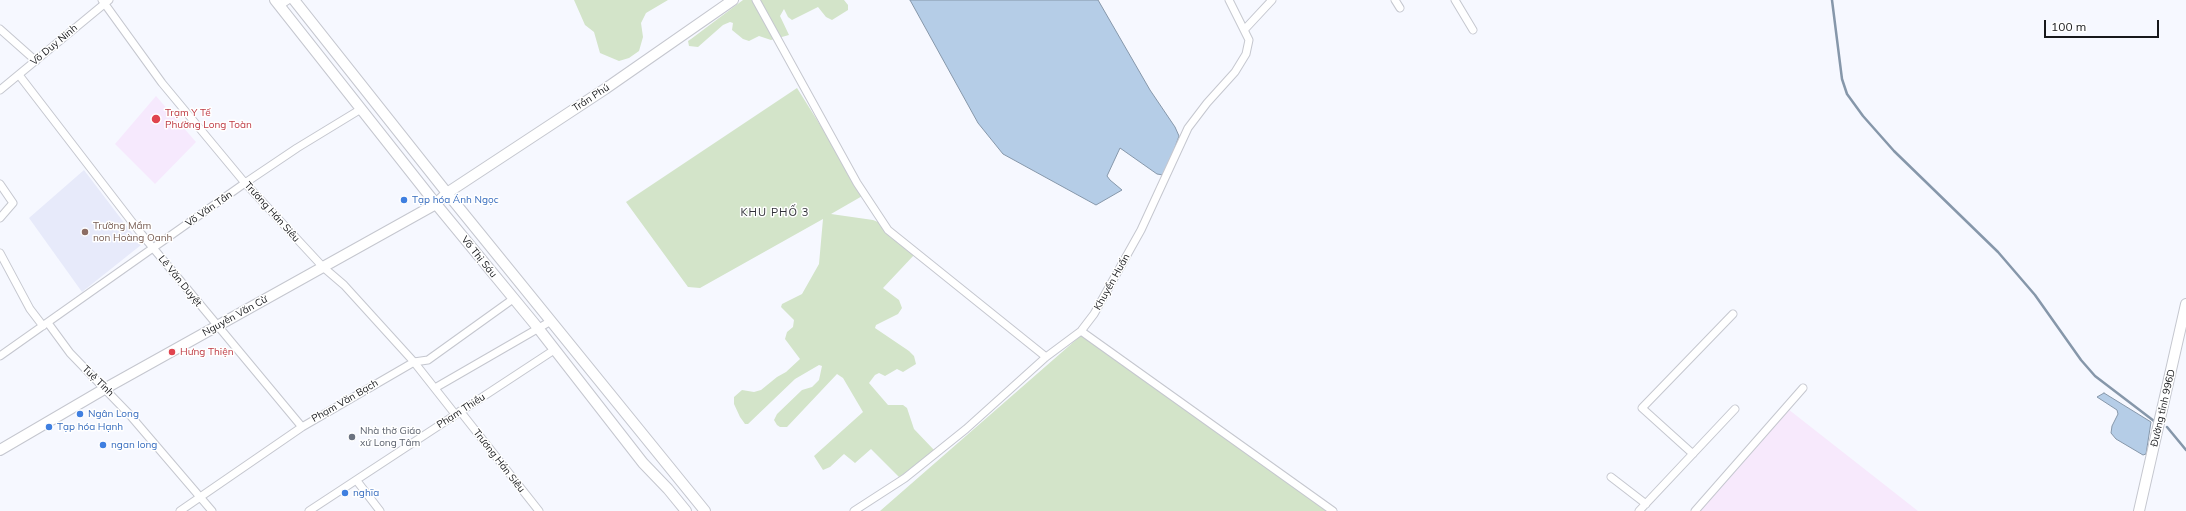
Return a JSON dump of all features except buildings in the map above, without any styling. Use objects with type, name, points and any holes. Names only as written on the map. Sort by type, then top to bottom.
[{"type":"main road","name":"Võ Thị Sáu","points":[[294,0],[447,193],[706,511]]},
{"type":"main road","name":"Trần Phú","points":[[447,193],[605,89],[733,0]]},
{"type":"main road","name":"Võ Thị Sáu","points":[[281,2],[361,109],[436,204],[538,328],[643,463],[668,489],[686,511]]},
{"type":"main road","name":"Nguyễn Văn Cừ","points":[[0,450],[106,388],[436,204],[447,193]]},
{"type":"main road","name":"Đường tỉnh 996D","points":[[2139,511],[2186,304]]},
{"type":"street","points":[[756,0],[857,182],[888,230],[1046,357]]},
{"type":"street","name":"Khuyển Huấn","points":[[854,511],[911,474],[966,429],[1046,357],[1080,331],[1098,309],[1160,192],[1188,128],[1207,102],[1235,72],[1246,54],[1248,40],[1230,0]]},
{"type":"street","points":[[1244,29],[1272,0]]},
{"type":"street","points":[[1395,0],[1400,8]]},
{"type":"street","points":[[1455,0],[1473,30]]},
{"type":"street","name":"Võ Duy Ninh","points":[[0,90],[105,1]]},
{"type":"street","name":"Trương Hán Siêu","points":[[105,1],[162,82],[245,183],[414,362],[539,511]]},
{"type":"street","points":[[0,29],[36,61]]},
{"type":"street","name":"Lê Văn Duyệt","points":[[18,75],[153,249],[302,427]]},
{"type":"street","name":"Võ Văn Tần","points":[[0,356],[46,325],[245,183],[361,109]]},
{"type":"street","points":[[0,184],[13,203],[0,218]]},
{"type":"street","name":"Tuệ Tĩnh","points":[[0,253],[30,309],[70,353],[106,388],[212,511]]},
{"type":"street","name":"Phạm Văn Bạch","points":[[180,511],[302,427],[414,362],[428,360],[514,299]]},
{"type":"street","points":[[1693,454],[1642,408],[1733,314]]},
{"type":"street","points":[[435,388],[551,321]]},
{"type":"street","points":[[1080,331],[1333,511]]},
{"type":"street","name":"Phạm Thiều","points":[[309,511],[457,412],[554,350]]},
{"type":"street","points":[[1695,511],[1803,388]]},
{"type":"street","points":[[1639,511],[1735,409]]},
{"type":"street","points":[[1611,477],[1646,504]]},
{"type":"street","points":[[356,481],[380,511]]},
{"type":"shaded area","name":"Trạm Y Tế Phường Long Toàn","points":[[156,96],[196,142],[155,184],[115,144]]},
{"type":"shaded area","name":"Trường Mầm non Hoàng Oanh","points":[[84,170],[141,245],[82,292],[29,218]]},
{"type":"shaded area","points":[[1788,409],[1918,511],[1700,511]]},
{"type":"green space","points":[[574,0],[668,0],[646,13],[641,23],[643,37],[639,51],[629,58],[619,61],[600,53],[594,32],[585,25]]},
{"type":"green space","points":[[743,0],[844,0],[848,5],[848,10],[832,20],[826,17],[818,7],[792,20],[788,17],[784,9],[780,16],[789,35],[771,40],[759,36],[749,41],[743,39],[732,30],[733,23],[730,22],[723,25],[698,47],[689,46],[688,41]]},
{"type":"green space","points":[[797,88],[864,195],[831,214],[878,222],[890,237],[915,254],[883,288],[899,300],[902,308],[898,314],[876,325],[875,328],[909,351],[914,356],[916,364],[903,372],[897,369],[885,376],[879,373],[875,375],[869,383],[888,405],[903,405],[907,408],[914,429],[934,450],[900,478],[871,449],[855,463],[844,454],[830,467],[823,470],[814,456],[863,412],[843,378],[837,374],[787,427],[780,427],[777,425],[774,420],[777,414],[802,390],[812,387],[819,380],[822,366],[819,365],[795,379],[748,424],[745,424],[740,417],[734,404],[734,397],[742,390],[754,392],[761,390],[777,377],[786,372],[800,359],[785,339],[787,332],[793,327],[794,320],[781,307],[782,304],[802,294],[819,264],[823,219],[700,288],[688,287],[626,202]]},
{"type":"green space","points":[[1085,332],[1333,511],[880,511]]},
{"type":"water","points":[[910,0],[1098,0],[1150,90],[1175,127],[1179,136],[1169,164],[1163,175],[1157,174],[1120,148],[1107,176],[1122,190],[1096,205],[1003,154],[978,123]]},
{"type":"water","points":[[2104,393],[2151,422],[2146,454],[2143,455],[2116,439],[2111,433],[2112,426],[2118,414],[2117,410],[2097,397]]},
{"type":"waterway","points":[[1832,0],[1842,79],[1847,94],[1863,116],[1894,151],[1998,252],[2035,295],[2081,360],[2095,376],[2154,421]]},
{"type":"waterway","points":[[2167,427],[2186,450]]},
{"type":"place","name":"Trạm Y Tế Phường Long Toàn","points":[[156,119]]},
{"type":"place","name":"Tạp hóa Ánh Ngọc","points":[[404,200]]},
{"type":"place","name":"Trường Mầm non Hoàng Oanh","points":[[85,232]]},
{"type":"place","name":"Hưng Thiện","points":[[172,352]]},
{"type":"place","name":"Ngân Long","points":[[80,414]]},
{"type":"place","name":"Tạp hóa Hạnh","points":[[49,427]]},
{"type":"place","name":"Nhà thờ Giáo xứ Long Tâm","points":[[352,437]]},
{"type":"place","name":"ngan long","points":[[103,445]]},
{"type":"place","name":"nghĩa","points":[[345,493]]},
{"type":"district","name":"KHU PHỐ 3","points":[[775,213]]}]
